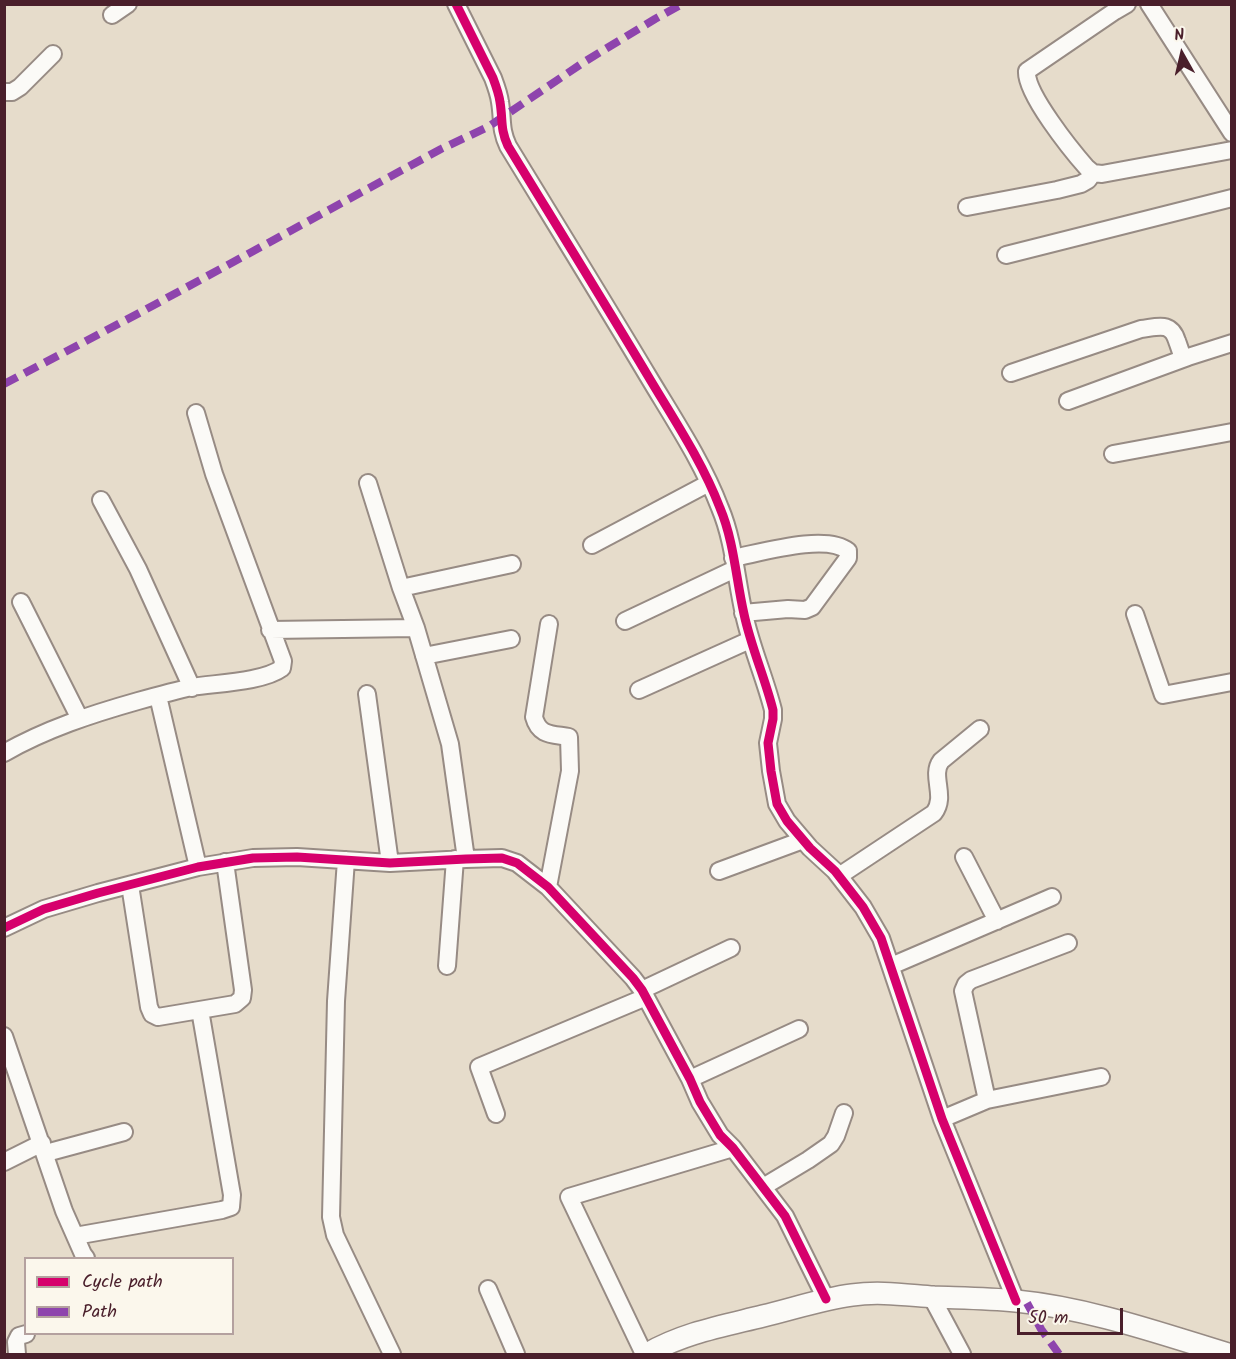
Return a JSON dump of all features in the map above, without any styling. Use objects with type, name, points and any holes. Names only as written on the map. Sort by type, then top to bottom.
[{"type":"street","points":[[112,15],[128,4]]},
{"type":"street","points":[[456,4],[494,78],[501,105],[503,136],[508,146],[631,346],[688,444],[721,508],[729,533],[743,613],[773,710],[768,743],[777,804],[787,821],[803,840],[839,876],[871,918],[881,938],[942,1119],[1016,1301]]},
{"type":"street","points":[[1127,4],[1027,71],[1026,77],[1051,123],[1075,155],[1093,173],[1102,174],[1232,150]]},
{"type":"street","points":[[1149,4],[1232,133]]},
{"type":"street","points":[[4,92],[12,92],[20,87],[53,54]]},
{"type":"street","points":[[967,207],[1081,184],[1093,173]]},
{"type":"street","points":[[1006,255],[1232,198]]},
{"type":"street","points":[[1011,373],[1142,329],[1161,326],[1170,328],[1182,355],[1188,357]]},
{"type":"street","points":[[1068,401],[1232,343]]},
{"type":"street","points":[[4,753],[95,713],[192,687],[275,673],[282,668],[283,661],[214,474],[196,413]]},
{"type":"street","points":[[1113,454],[1232,432]]},
{"type":"street","points":[[368,483],[416,628],[450,744],[461,859],[447,966]]},
{"type":"street","points":[[592,545],[709,483]]},
{"type":"street","points":[[101,500],[138,569],[192,687]]},
{"type":"street","points":[[625,621],[734,564],[803,544],[842,547],[848,552],[848,558],[812,607],[805,610],[788,609],[743,613]]},
{"type":"street","points":[[401,588],[512,564]]},
{"type":"street","points":[[21,602],[80,719]]},
{"type":"street","points":[[1135,614],[1163,695],[1232,682]]},
{"type":"street","points":[[548,887],[570,771],[569,737],[543,732],[536,726],[534,717],[549,624]]},
{"type":"street","points":[[270,630],[416,628]]},
{"type":"street","points":[[424,656],[511,639]]},
{"type":"street","points":[[639,690],[750,640]]},
{"type":"street","points":[[367,694],[390,863]]},
{"type":"street","points":[[158,696],[198,867]]},
{"type":"street","points":[[839,876],[934,813],[940,802],[938,765],[980,729]]},
{"type":"street","points":[[720,870],[803,840]]},
{"type":"street","points":[[4,928],[44,909],[198,867],[253,858],[297,857],[390,863],[502,858],[517,863],[548,887],[633,978],[644,994],[700,1102],[720,1135],[734,1148],[784,1215],[826,1299]]},
{"type":"street","points":[[964,857],[996,921]]},
{"type":"street","points":[[346,860],[336,1001],[331,1217],[335,1235],[392,1354]]},
{"type":"street","points":[[130,885],[152,1014],[158,1017],[235,1004],[242,999],[243,990],[225,862]]},
{"type":"street","points":[[891,966],[1052,897]]},
{"type":"street","points":[[987,1100],[963,991],[966,984],[971,980],[1068,943]]},
{"type":"street","points":[[496,1114],[479,1067],[644,994],[731,948]]},
{"type":"street","points":[[75,1236],[231,1207],[232,1196],[200,1010]]},
{"type":"street","points":[[690,1079],[799,1029]]},
{"type":"street","points":[[4,1036],[64,1211],[85,1257]]},
{"type":"street","points":[[942,1119],[987,1100],[1101,1077]]},
{"type":"street","points":[[763,1187],[831,1144],[844,1113]]},
{"type":"street","points":[[4,1162],[44,1148],[124,1132]]},
{"type":"street","points":[[734,1148],[569,1197],[645,1354],[694,1333],[826,1299],[853,1294],[879,1293],[1016,1301],[1069,1309],[1154,1331],[1228,1354]]},
{"type":"street","points":[[488,1289],[516,1354]]},
{"type":"street","points":[[931,1296],[962,1354]]},
{"type":"street","points":[[17,1354],[16,1341],[19,1335],[24,1334]]},
{"type":"marked path","points":[[4,384],[441,149],[488,127],[584,62],[682,4]]},
{"type":"marked path","points":[[1027,1303],[1041,1329],[1059,1354]]},
{"type":"cycle path","points":[[456,4],[494,81],[500,99],[502,124],[508,146],[677,424],[713,491],[729,534],[747,626],[773,710],[768,743],[777,804],[787,821],[810,848],[835,871],[863,907],[881,938],[942,1119],[1016,1301]]},
{"type":"cycle path","points":[[4,928],[44,909],[98,893],[198,867],[253,858],[297,857],[390,863],[502,858],[517,863],[548,887],[642,990],[700,1102],[720,1135],[733,1148],[785,1216],[826,1299]]}]
